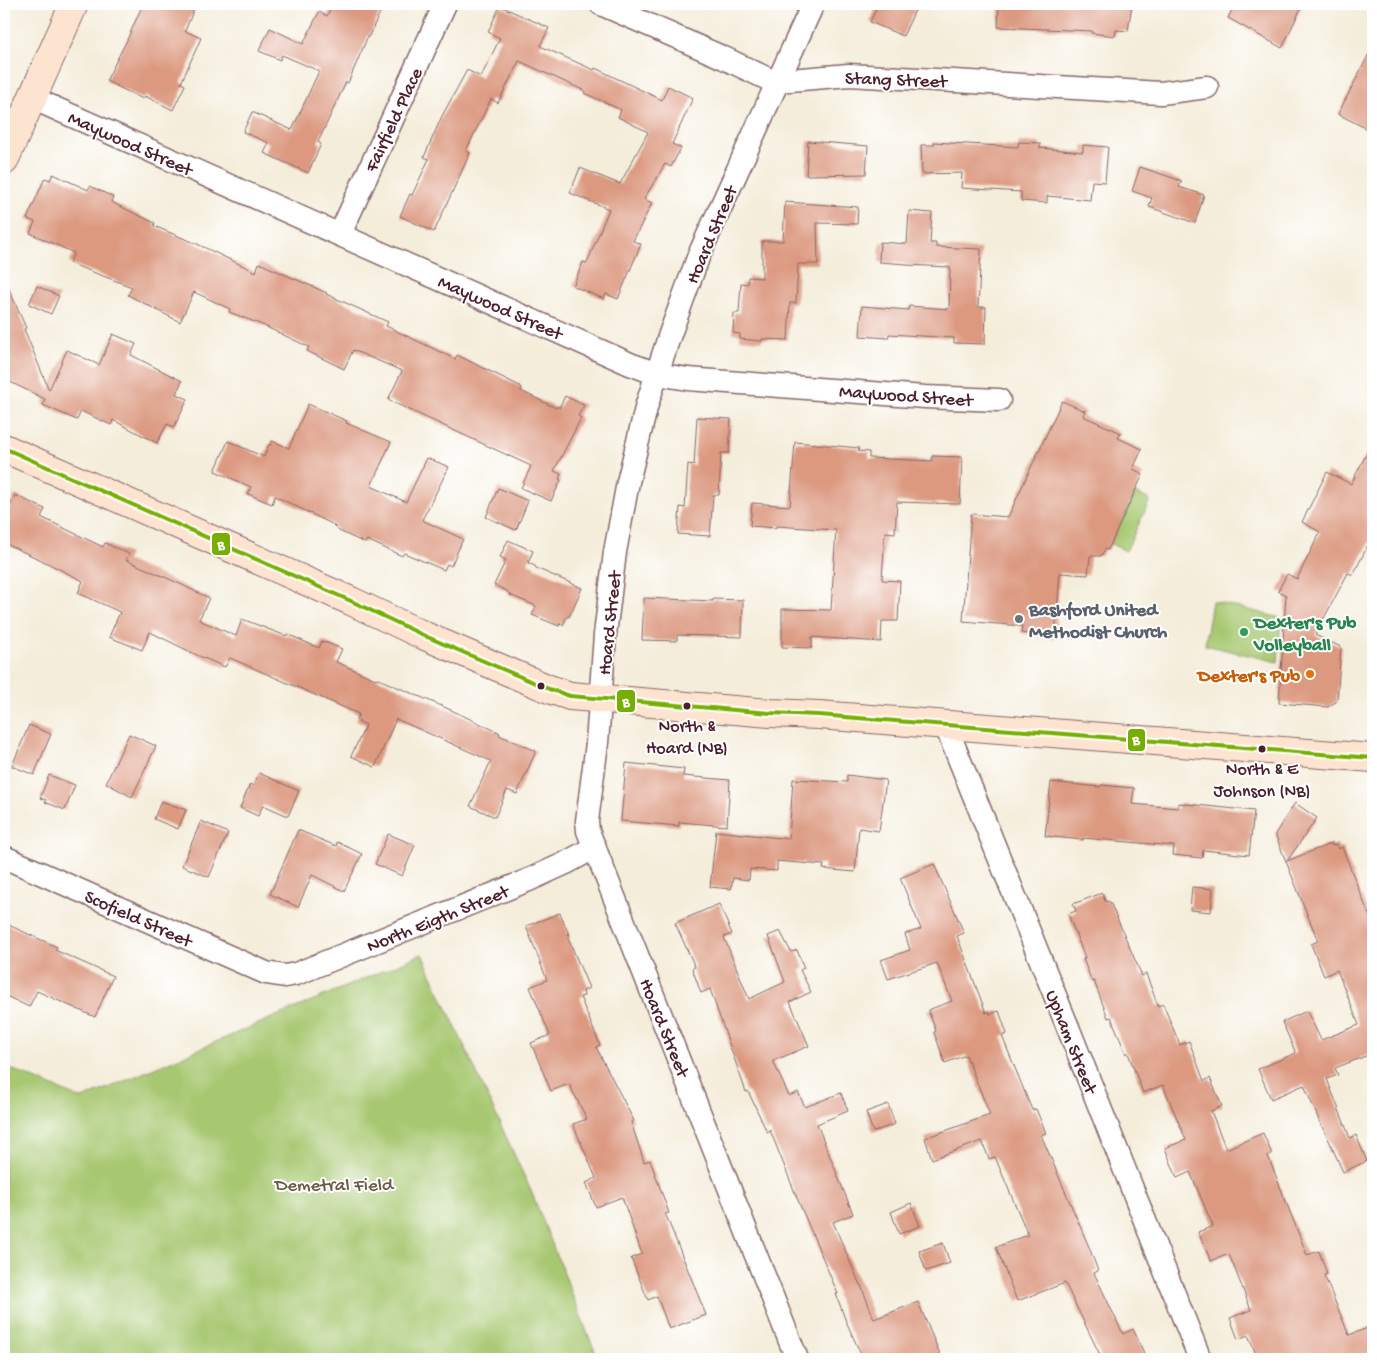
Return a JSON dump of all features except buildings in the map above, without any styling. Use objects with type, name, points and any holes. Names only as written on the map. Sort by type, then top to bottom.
[{"type":"street","points":[[4,160],[74,4]]},
{"type":"street","name":"Fairfield Place","points":[[340,234],[445,4]]},
{"type":"street","name":"Stang Street","points":[[601,4],[768,79],[778,81],[849,75],[1161,93],[1207,87]]},
{"type":"street","name":"Hoard Street","points":[[797,1359],[588,831],[587,821],[597,743],[605,635],[615,552],[628,482],[647,404],[699,255],[813,4]]},
{"type":"street","name":"Maywood Street","points":[[32,98],[630,364],[657,374],[688,379],[925,397],[999,400]]},
{"type":"street","points":[[4,448],[351,601],[425,636],[549,689],[570,696],[770,713],[945,724],[1373,758]]},
{"type":"street","name":"Upham Street","points":[[945,724],[1200,1359]]},
{"type":"street","name":"North Eigth Street","points":[[276,975],[296,974],[531,879],[595,848]]},
{"type":"street","name":"Scofield Street","points":[[4,857],[266,973],[276,975]]},
{"type":"green space","points":[[1135,493],[1150,500],[1126,551],[1111,544]]},
{"type":"green space","name":"Dexter's Pub Volleyball","points":[[1212,601],[1281,618],[1278,662],[1205,645]]},
{"type":"green space","name":"Demetral Field","points":[[422,954],[531,1191],[598,1359],[4,1359],[4,1066],[82,1099]]},
{"type":"transit line","name":"B","points":[[4,448],[351,601],[425,636],[549,689],[570,696],[770,713],[819,715],[1373,758]]},
{"type":"place","name":"Bashford United Methodist Church","points":[[1019,619]]},
{"type":"place","name":"Dexter's Pub Volleyball","points":[[1244,632]]},
{"type":"place","name":"Dexter's Pub","points":[[1310,674]]},
{"type":"place","name":"North & Hoard (NB)","points":[[687,706]]},
{"type":"place","name":"North & E Johnson (NB)","points":[[1262,749]]}]
